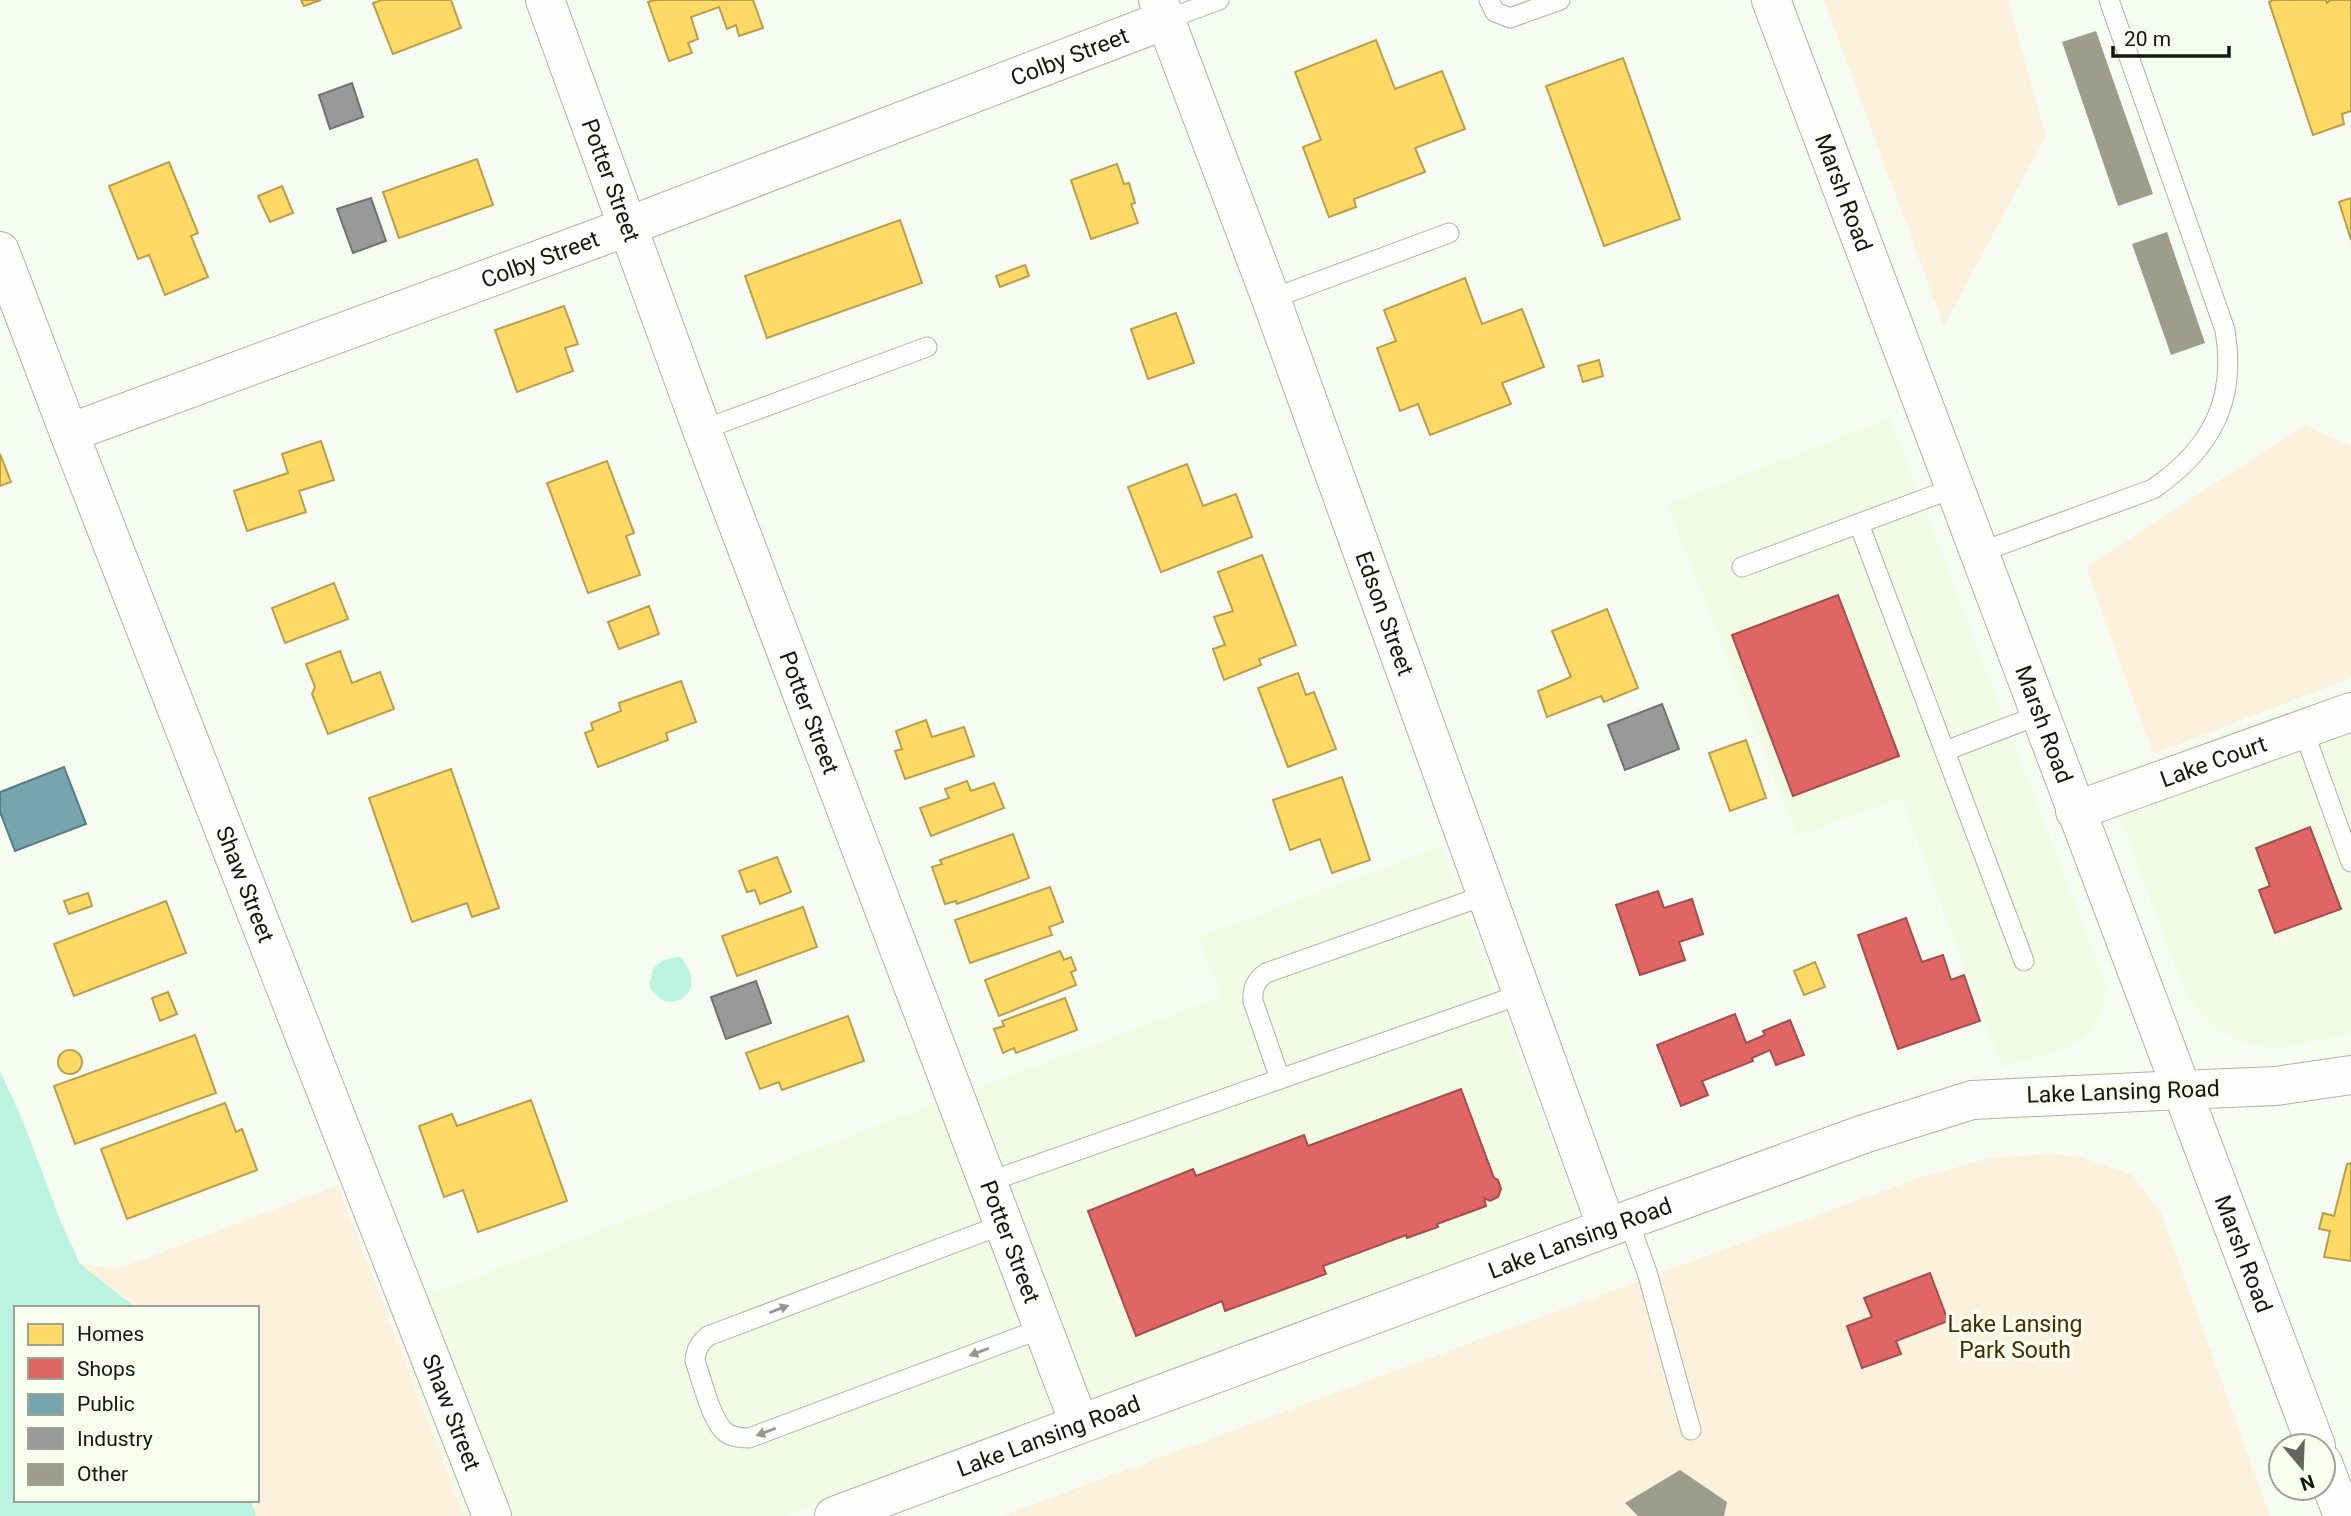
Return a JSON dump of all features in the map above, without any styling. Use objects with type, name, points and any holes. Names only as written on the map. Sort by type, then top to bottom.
[{"type":"street","name":"Potter Street","points":[[545,0],[702,430],[1079,1423]]},
{"type":"street","name":"Marsh Road","points":[[1771,0],[2311,1432]]},
{"type":"street","name":"Colby Street","points":[[69,433],[629,226],[1162,10]]},
{"type":"street","name":"Edson Street","points":[[1162,10],[1271,299],[1522,994],[1618,1224]]},
{"type":"street","name":"Shaw Street","points":[[0,251],[492,1516]]},
{"type":"street","name":"Lake Court","points":[[2075,811],[2351,712]]},
{"type":"street","name":"Lake Lansing Road","points":[[834,1516],[1864,1134],[1972,1100],[2276,1086],[2351,1075]]},
{"type":"lane","points":[[1162,10],[1220,0]]},
{"type":"lane","points":[[1489,0],[1495,12],[1510,18],[1560,0]]},
{"type":"lane","points":[[1978,554],[2153,489],[2173,476],[2205,441],[2216,422],[2228,382],[2229,356],[2225,330],[2109,0]]},
{"type":"lane","points":[[1271,299],[1449,233]]},
{"type":"lane","points":[[702,430],[927,347]]},
{"type":"lane","points":[[1742,567],[1954,488]]},
{"type":"lane","points":[[1859,524],[2024,961]]},
{"type":"lane","points":[[1945,751],[2039,715]]},
{"type":"lane","points":[[2303,729],[2351,862]]},
{"type":"lane","points":[[1280,1079],[1253,1001],[1259,978],[1266,972],[1486,895]]},
{"type":"lane","points":[[988,1182],[1522,994]]},
{"type":"lane","points":[[1004,1224],[708,1336],[701,1342],[695,1361],[716,1419],[721,1429],[729,1436],[749,1438],[1043,1328]]},
{"type":"lane","points":[[1618,1224],[1647,1272],[1691,1430]]},
{"type":"shaded area","points":[[1890,418],[2107,988],[2100,1016],[2093,1027],[2075,1044],[2064,1050],[2002,1067],[1902,798],[1797,836],[1667,504]]},
{"type":"shaded area","points":[[2351,688],[2351,1034],[2287,1047],[2268,1048],[2249,1044],[2213,1026],[2197,1010],[2185,991],[2105,776]]},
{"type":"shaded area","points":[[1441,846],[1580,1217],[786,1516],[464,1516],[387,1310],[1221,996],[1199,937]]},
{"type":"shaded area","points":[[680,957],[692,980],[689,991],[677,1001],[662,1000],[650,988],[654,969],[661,962]]},
{"type":"shaded area","points":[[0,1071],[80,1264],[133,1306],[14,1306],[14,1502],[252,1502],[256,1516],[0,1516]]},
{"type":"green space","points":[[1824,0],[2008,0],[2046,136],[1944,326]]},
{"type":"green space","points":[[2305,425],[2351,446],[2351,678],[2153,754],[2086,567]]},
{"type":"green space","name":"Lake Lansing Park South","points":[[2048,1154],[2081,1157],[2132,1175],[2161,1213],[2270,1516],[1001,1516],[1918,1178],[1989,1158]]},
{"type":"green space","points":[[338,1185],[464,1516],[256,1516],[252,1502],[259,1502],[259,1306],[133,1306],[80,1264],[118,1269]]},
{"type":"building: Homes","points":[[301,0],[321,0],[304,6]]},
{"type":"building: Homes","points":[[382,0],[451,0],[461,28],[393,54],[373,3]]},
{"type":"building: Homes","points":[[753,0],[763,28],[739,36],[736,25],[727,29],[719,7],[691,17],[698,39],[688,43],[692,53],[669,61],[648,2]]},
{"type":"building: Homes","points":[[2326,0],[2327,3],[2330,0],[2351,0],[2351,111],[2342,114],[2344,124],[2313,135],[2269,2]]},
{"type":"building: Homes","points":[[1376,40],[1395,89],[1442,71],[1465,129],[1415,148],[1425,172],[1354,199],[1356,207],[1329,217],[1303,147],[1321,140],[1295,72]]},
{"type":"building: Homes","points":[[1623,58],[1680,219],[1604,246],[1546,86]]},
{"type":"building: Homes","points":[[477,159],[493,205],[399,238],[383,192]]},
{"type":"building: Homes","points":[[169,162],[198,233],[191,236],[208,277],[165,295],[149,255],[138,259],[109,186]]},
{"type":"building: Homes","points":[[1117,164],[1124,184],[1129,183],[1135,203],[1131,204],[1138,223],[1091,239],[1071,180]]},
{"type":"building: Homes","points":[[282,186],[293,213],[270,222],[258,196]]},
{"type":"building: Homes","points":[[2351,198],[2351,240],[2339,202]]},
{"type":"building: Homes","points":[[900,220],[922,283],[767,338],[745,276]]},
{"type":"building: Homes","points":[[1025,265],[1029,276],[1000,287],[996,276]]},
{"type":"building: Homes","points":[[1465,278],[1482,324],[1522,309],[1544,367],[1502,383],[1511,404],[1430,435],[1418,404],[1400,411],[1377,348],[1396,341],[1384,310]]},
{"type":"building: Homes","points":[[564,306],[578,344],[565,348],[573,371],[517,392],[495,330]]},
{"type":"building: Homes","points":[[1176,313],[1194,363],[1148,379],[1131,329]]},
{"type":"building: Homes","points":[[1599,360],[1603,376],[1583,382],[1578,366]]},
{"type":"building: Homes","points":[[321,441],[334,480],[299,491],[306,512],[247,531],[234,491],[288,473],[282,454]]},
{"type":"building: Homes","points":[[0,454],[11,482],[0,486]]},
{"type":"building: Homes","points":[[607,461],[634,533],[626,536],[640,575],[588,593],[547,483]]},
{"type":"building: Homes","points":[[1187,464],[1203,506],[1236,494],[1252,537],[1161,572],[1128,487]]},
{"type":"building: Homes","points":[[1262,555],[1296,645],[1259,659],[1261,665],[1224,680],[1213,649],[1225,645],[1214,617],[1233,611],[1218,572]]},
{"type":"building: Homes","points":[[334,583],[348,619],[285,643],[272,608]]},
{"type":"building: Homes","points":[[649,606],[659,634],[619,649],[608,622]]},
{"type":"building: Homes","points":[[1607,609],[1638,688],[1604,702],[1601,696],[1547,717],[1538,691],[1571,677],[1552,631]]},
{"type":"building: Homes","points":[[340,651],[352,683],[380,672],[394,709],[328,734],[312,694],[315,687],[306,664]]},
{"type":"building: Homes","points":[[1298,673],[1306,695],[1314,692],[1336,749],[1288,767],[1258,688]]},
{"type":"building: Homes","points":[[681,681],[696,722],[666,733],[668,740],[598,767],[585,733],[593,730],[591,723],[621,711],[619,703]]},
{"type":"building: Homes","points":[[926,720],[932,737],[964,727],[974,756],[905,779],[895,751],[902,749],[896,731]]},
{"type":"building: Homes","points":[[1746,740],[1766,798],[1730,811],[1709,753]]},
{"type":"building: Homes","points":[[451,769],[499,908],[472,917],[467,903],[412,922],[369,798]]},
{"type":"building: Homes","points":[[1342,777],[1370,860],[1332,873],[1320,839],[1290,850],[1273,800]]},
{"type":"building: Homes","points":[[967,781],[971,791],[994,783],[1004,808],[931,836],[920,808],[949,798],[945,789]]},
{"type":"building: Homes","points":[[1013,834],[1029,878],[957,904],[956,901],[945,904],[932,867],[942,864],[940,860]]},
{"type":"building: Homes","points":[[777,857],[791,892],[760,904],[755,890],[747,892],[739,871]]},
{"type":"building: Homes","points":[[1050,887],[1063,922],[1049,927],[1052,935],[970,963],[955,920]]},
{"type":"building: Homes","points":[[88,893],[92,906],[69,914],[64,901]]},
{"type":"building: Homes","points":[[166,901],[186,953],[74,996],[54,944]]},
{"type":"building: Homes","points":[[803,907],[817,947],[737,976],[722,936]]},
{"type":"building: Homes","points":[[1060,951],[1064,960],[1071,957],[1076,970],[1071,972],[1076,985],[999,1016],[985,980]]},
{"type":"building: Homes","points":[[1815,962],[1825,987],[1804,995],[1794,971]]},
{"type":"building: Homes","points":[[168,992],[177,1014],[160,1021],[152,998]]},
{"type":"building: Homes","points":[[1065,998],[1077,1030],[1016,1053],[1014,1048],[1003,1053],[994,1029],[1004,1026],[1002,1021]]},
{"type":"building: Homes","points":[[848,1016],[864,1061],[782,1090],[779,1082],[760,1089],[746,1053]]},
{"type":"building: Homes","points":[[195,1035],[216,1093],[75,1144],[54,1086]]},
{"type":"building: Homes","points":[[70,1050],[79,1053],[82,1062],[79,1071],[70,1074],[61,1071],[58,1062],[61,1053]]},
{"type":"building: Homes","points":[[531,1100],[567,1201],[478,1232],[463,1190],[444,1197],[419,1126],[452,1114],[457,1126]]},
{"type":"building: Homes","points":[[225,1103],[236,1132],[242,1129],[257,1170],[127,1219],[101,1149]]},
{"type":"building: Homes","points":[[2351,1163],[2351,1261],[2324,1257],[2330,1231],[2319,1229],[2323,1213],[2334,1216],[2347,1164]]},
{"type":"building: Shops","points":[[1838,595],[1899,756],[1793,796],[1732,635]]},
{"type":"building: Shops","points":[[2310,827],[2341,909],[2275,933],[2259,890],[2270,886],[2256,848]]},
{"type":"building: Shops","points":[[1658,891],[1664,908],[1692,899],[1703,934],[1679,942],[1685,960],[1640,975],[1616,905]]},
{"type":"building: Shops","points":[[1906,918],[1922,962],[1943,955],[1951,980],[1964,975],[1980,1021],[1898,1049],[1858,935]]},
{"type":"building: Shops","points":[[1735,1014],[1746,1043],[1765,1035],[1763,1031],[1790,1020],[1804,1055],[1776,1065],[1770,1050],[1752,1058],[1753,1061],[1702,1081],[1708,1095],[1681,1106],[1657,1045]]},
{"type":"building: Shops","points":[[1461,1089],[1494,1178],[1498,1180],[1501,1189],[1498,1197],[1490,1201],[1484,1198],[1486,1206],[1437,1224],[1438,1227],[1407,1238],[1406,1235],[1323,1266],[1326,1274],[1225,1311],[1222,1301],[1136,1336],[1088,1211],[1193,1169],[1196,1176],[1304,1135],[1308,1146]]},
{"type":"building: Shops","points":[[1930,1273],[1948,1321],[1896,1341],[1901,1354],[1862,1368],[1847,1326],[1872,1317],[1864,1298]]},
{"type":"building: Public","points":[[64,767],[86,824],[15,851],[0,812],[0,792]]},
{"type":"building: Industry","points":[[352,83],[363,117],[330,129],[319,95]]},
{"type":"building: Industry","points":[[371,198],[386,241],[353,253],[337,209]]},
{"type":"building: Industry","points":[[1662,704],[1679,749],[1625,770],[1608,725]]},
{"type":"building: Industry","points":[[756,981],[771,1023],[726,1039],[711,997]]},
{"type":"building: Other","points":[[2096,31],[2153,194],[2118,206],[2062,42]]},
{"type":"building: Other","points":[[2167,232],[2205,343],[2171,355],[2132,244]]},
{"type":"building: Other","points":[[1680,1470],[1727,1502],[1724,1516],[1638,1516],[1625,1503]]}]
